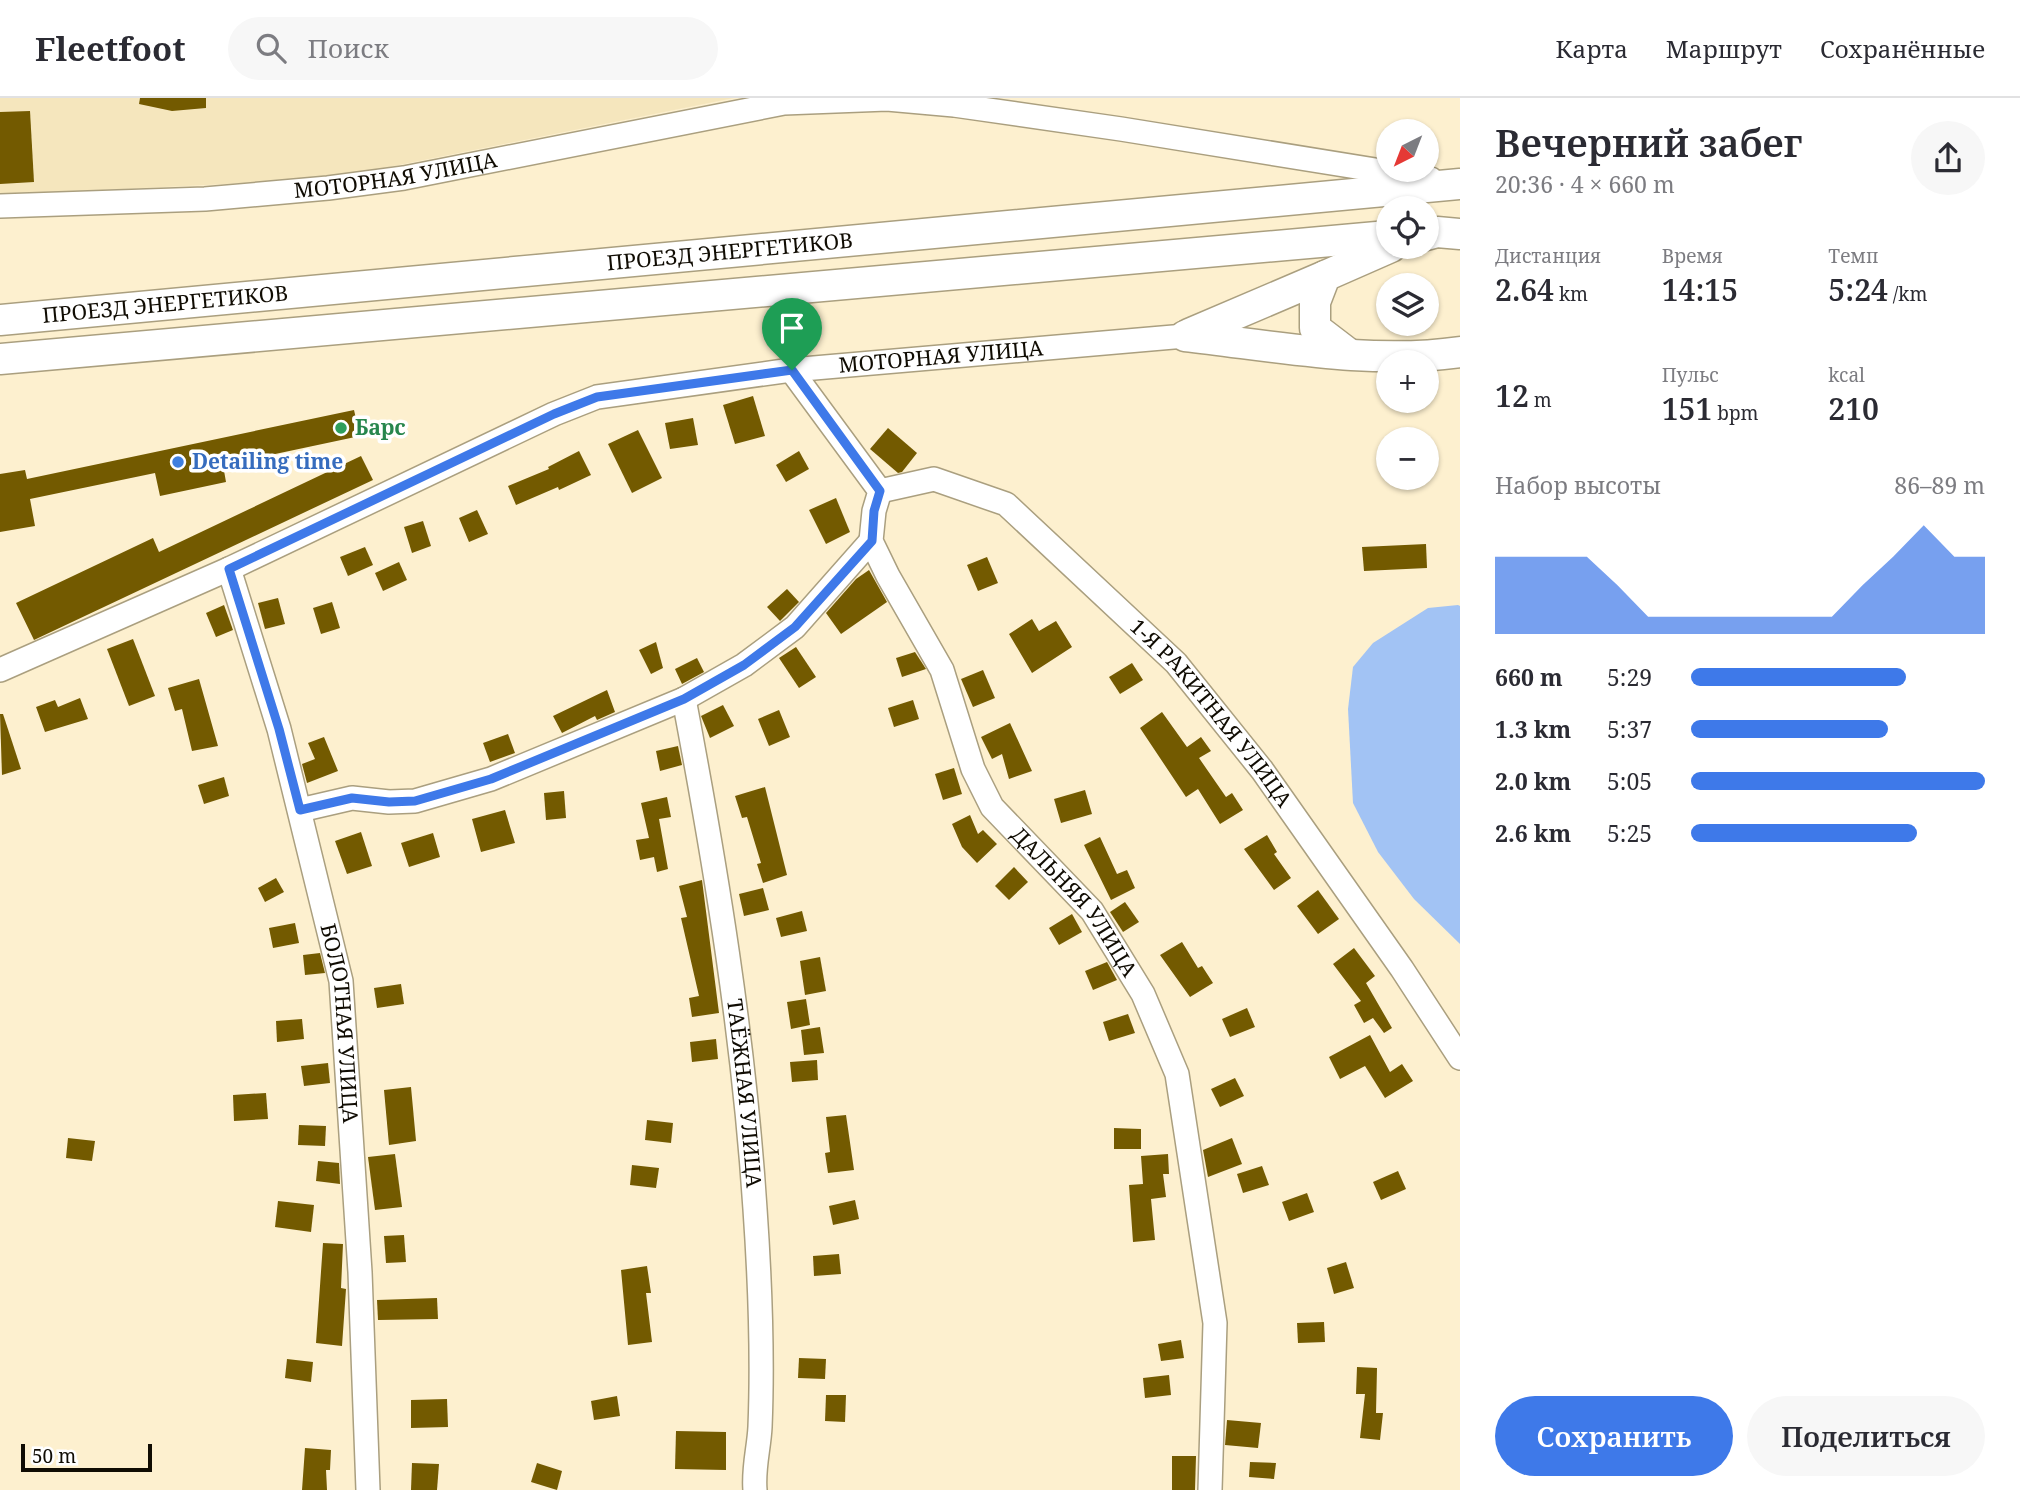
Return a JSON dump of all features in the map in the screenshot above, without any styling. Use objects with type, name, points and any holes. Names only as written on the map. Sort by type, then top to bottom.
[{"type":"main road","name":"ПРОЕЗД ЭНЕРГЕТИКОВ","points":[[0,320],[1459,184]]},
{"type":"main road","name":"ПРОЕЗД ЭНЕРГЕТИКОВ","points":[[0,359],[1376,237]]},
{"type":"main road","points":[[1185,336],[1376,254]]},
{"type":"main road","points":[[1325,276],[1315,302],[1315,328],[1349,354]]},
{"type":"main road","points":[[1185,336],[1349,354],[1437,355],[1460,352]]},
{"type":"street","name":"МОТОРНАЯ УЛИЦА","points":[[0,206],[205,200],[328,188],[404,178],[784,103],[887,99],[955,102],[1459,184]]},
{"type":"street","name":"МОТОРНАЯ УЛИЦА","points":[[0,670],[229,569],[554,414],[597,397],[792,370],[1185,336]]},
{"type":"street","points":[[300,810],[352,798],[389,802],[415,801],[491,779],[684,699],[744,665],[795,627],[872,541],[874,511],[880,491],[792,370]]},
{"type":"street","name":"1-Я РАКИТНАЯ УЛИЦА","points":[[880,491],[934,479],[1006,503],[1176,663],[1262,770],[1402,969],[1460,1058]]},
{"type":"street","name":"ДАЛЬНЯЯ УЛИЦА","points":[[872,541],[888,576],[942,670],[972,769],[992,807],[1092,911],[1143,994],[1177,1074],[1215,1323],[1210,1490]]},
{"type":"street","name":"БОЛОТНАЯ УЛИЦА","points":[[229,569],[279,729],[341,981],[360,1272],[368,1490]]},
{"type":"street","name":"ТАЁЖНАЯ УЛИЦА","points":[[684,699],[712,846],[743,1062],[759,1292],[760,1429],[753,1470],[754,1490]]},
{"type":"shaded area","points":[[0,98],[734,98],[329,179],[0,195]]},
{"type":"water","points":[[1458,605],[1460,944],[1414,899],[1378,852],[1353,803],[1348,709],[1353,667],[1373,643],[1428,608]]},
{"type":"building","points":[[140,98],[206,98],[206,108],[172,111],[139,104]]},
{"type":"building","points":[[30,111],[34,182],[0,184],[0,112]]},
{"type":"building","points":[[753,396],[765,436],[735,444],[723,405]]},
{"type":"building","points":[[354,410],[360,436],[223,465],[226,482],[160,496],[155,473],[30,499],[35,526],[0,532],[0,474],[25,470],[27,479]]},
{"type":"building","points":[[693,418],[698,445],[670,449],[665,423]]},
{"type":"building","points":[[888,428],[917,453],[902,472],[898,473],[870,449]]},
{"type":"building","points":[[638,430],[662,478],[632,493],[608,444]]},
{"type":"building","points":[[579,451],[591,475],[516,505],[508,486],[549,469],[548,467]]},
{"type":"building","points":[[799,451],[809,469],[786,482],[776,465]]},
{"type":"building","points":[[361,456],[373,480],[34,640],[16,603],[153,538],[159,552]]},
{"type":"building","points":[[836,498],[850,532],[826,544],[809,510]]},
{"type":"building","points":[[477,510],[488,534],[469,542],[459,518]]},
{"type":"building","points":[[423,521],[431,546],[412,553],[404,527]]},
{"type":"building","points":[[1426,544],[1427,568],[1364,571],[1362,547]]},
{"type":"building","points":[[365,547],[373,565],[348,576],[340,557]]},
{"type":"building","points":[[987,557],[998,583],[978,591],[967,565]]},
{"type":"building","points":[[399,562],[407,580],[383,591],[375,573]]},
{"type":"building","points":[[869,570],[887,602],[841,634],[826,613],[856,579]]},
{"type":"building","points":[[787,589],[799,602],[780,621],[767,607]]},
{"type":"building","points":[[278,598],[285,624],[265,629],[258,603]]},
{"type":"building","points":[[332,602],[340,628],[321,634],[313,608]]},
{"type":"building","points":[[224,605],[233,630],[216,637],[206,613]]},
{"type":"building","points":[[1032,619],[1039,631],[1056,621],[1072,647],[1032,673],[1009,634]]},
{"type":"building","points":[[133,639],[155,696],[129,706],[107,649]]},
{"type":"building","points":[[656,642],[663,668],[651,674],[639,650]]},
{"type":"building","points":[[796,647],[816,677],[799,688],[779,658]]},
{"type":"building","points":[[915,652],[926,669],[902,677],[896,658]]},
{"type":"building","points":[[697,658],[704,672],[682,684],[675,669]]},
{"type":"building","points":[[1132,663],[1143,680],[1120,694],[1109,677]]},
{"type":"building","points":[[983,670],[995,698],[973,707],[961,679]]},
{"type":"building","points":[[199,679],[218,746],[192,751],[182,709],[175,711],[168,688]]},
{"type":"building","points":[[607,690],[615,712],[597,720],[595,716],[562,733],[553,716]]},
{"type":"building","points":[[80,698],[88,719],[45,732],[36,707],[55,700],[58,707]]},
{"type":"building","points":[[913,700],[919,719],[894,727],[888,708]]},
{"type":"building","points":[[723,705],[734,726],[710,738],[701,716]]},
{"type":"building","points":[[779,710],[790,737],[769,746],[758,719]]},
{"type":"building","points":[[1162,712],[1187,747],[1201,737],[1211,751],[1199,758],[1226,797],[1232,793],[1243,810],[1220,824],[1198,789],[1186,797],[1140,728]]},
{"type":"building","points":[[0,714],[3,714],[21,769],[2,775]]},
{"type":"building","points":[[1010,723],[1032,771],[1009,779],[1002,754],[992,759],[981,737]]},
{"type":"building","points":[[508,734],[515,753],[490,762],[483,743]]},
{"type":"building","points":[[324,737],[338,771],[307,783],[302,764],[315,759],[308,743]]},
{"type":"building","points":[[678,746],[682,765],[660,771],[656,751]]},
{"type":"building","points":[[954,768],[962,794],[943,800],[935,774]]},
{"type":"building","points":[[224,777],[229,796],[204,804],[198,785]]},
{"type":"building","points":[[765,787],[787,875],[763,883],[757,864],[761,863],[747,817],[742,818],[735,796]]},
{"type":"building","points":[[1085,790],[1092,814],[1061,823],[1054,799]]},
{"type":"building","points":[[564,791],[566,818],[546,820],[544,793]]},
{"type":"building","points":[[667,797],[671,817],[659,819],[668,869],[657,872],[654,857],[640,860],[636,840],[649,838],[641,803]]},
{"type":"building","points":[[505,810],[515,843],[481,852],[472,819]]},
{"type":"building","points":[[970,815],[978,834],[983,830],[997,844],[977,863],[962,847],[952,824]]},
{"type":"building","points":[[361,832],[372,866],[347,874],[335,841]]},
{"type":"building","points":[[433,833],[440,857],[409,867],[401,843]]},
{"type":"building","points":[[1267,835],[1277,852],[1274,854],[1291,878],[1274,890],[1244,849]]},
{"type":"building","points":[[1100,837],[1117,874],[1127,870],[1135,888],[1111,900],[1084,845]]},
{"type":"building","points":[[1014,867],[1028,882],[1009,900],[995,886]]},
{"type":"building","points":[[276,878],[284,892],[265,902],[258,888]]},
{"type":"building","points":[[702,880],[719,1013],[692,1017],[689,998],[699,996],[681,918],[687,917],[679,886]]},
{"type":"building","points":[[763,888],[769,910],[744,916],[739,894]]},
{"type":"building","points":[[1318,890],[1339,919],[1318,934],[1297,906]]},
{"type":"building","points":[[1125,902],[1139,922],[1123,932],[1110,912]]},
{"type":"building","points":[[802,911],[807,931],[781,937],[776,918]]},
{"type":"building","points":[[1072,914],[1082,932],[1059,945],[1049,928]]},
{"type":"building","points":[[295,923],[299,943],[273,948],[269,928]]},
{"type":"building","points":[[1182,942],[1198,968],[1202,966],[1213,983],[1190,997],[1160,955]]},
{"type":"building","points":[[1354,948],[1375,976],[1366,983],[1392,1028],[1384,1033],[1373,1018],[1364,1023],[1354,1005],[1361,1001],[1333,964]]},
{"type":"building","points":[[320,953],[325,973],[305,975],[303,955]]},
{"type":"building","points":[[820,957],[826,991],[805,995],[800,961]]},
{"type":"building","points":[[1107,962],[1117,980],[1093,990],[1085,971]]},
{"type":"building","points":[[401,984],[404,1004],[377,1008],[374,988]]},
{"type":"building","points":[[806,999],[810,1025],[791,1029],[787,1002]]},
{"type":"building","points":[[1247,1008],[1255,1027],[1230,1037],[1222,1019]]},
{"type":"building","points":[[1128,1014],[1135,1033],[1109,1041],[1103,1022]]},
{"type":"building","points":[[302,1019],[304,1039],[277,1042],[276,1021]]},
{"type":"building","points":[[820,1027],[824,1053],[804,1055],[801,1030]]},
{"type":"building","points":[[1370,1035],[1390,1072],[1402,1064],[1413,1081],[1385,1098],[1365,1066],[1340,1079],[1329,1057]]},
{"type":"building","points":[[716,1039],[718,1059],[692,1062],[690,1042]]},
{"type":"building","points":[[817,1060],[818,1080],[792,1082],[790,1062]]},
{"type":"building","points":[[328,1063],[330,1083],[304,1086],[301,1066]]},
{"type":"building","points":[[1235,1078],[1244,1096],[1220,1107],[1211,1089]]},
{"type":"building","points":[[411,1087],[416,1141],[389,1145],[384,1090]]},
{"type":"building","points":[[266,1093],[268,1119],[234,1121],[233,1095]]},
{"type":"building","points":[[846,1115],[854,1170],[828,1173],[825,1153],[830,1152],[826,1117]]},
{"type":"building","points":[[647,1120],[673,1123],[671,1143],[645,1140]]},
{"type":"building","points":[[299,1125],[326,1126],[325,1146],[298,1145]]},
{"type":"building","points":[[1114,1128],[1141,1129],[1141,1149],[1114,1149]]},
{"type":"building","points":[[68,1138],[95,1141],[92,1161],[66,1158]]},
{"type":"building","points":[[1232,1138],[1242,1164],[1208,1177],[1203,1150]]},
{"type":"building","points":[[395,1154],[402,1207],[375,1210],[368,1157]]},
{"type":"building","points":[[1168,1154],[1169,1174],[1163,1174],[1166,1197],[1151,1199],[1155,1240],[1133,1242],[1129,1185],[1143,1184],[1141,1156]]},
{"type":"building","points":[[318,1161],[339,1163],[340,1184],[316,1181]]},
{"type":"building","points":[[632,1165],[659,1168],[656,1188],[630,1185]]},
{"type":"building","points":[[1262,1166],[1269,1185],[1243,1193],[1237,1174]]},
{"type":"building","points":[[1398,1171],[1406,1189],[1381,1200],[1373,1182]]},
{"type":"building","points":[[1307,1193],[1314,1212],[1289,1221],[1282,1202]]},
{"type":"building","points":[[855,1200],[859,1219],[833,1225],[829,1206]]},
{"type":"building","points":[[278,1201],[314,1205],[311,1232],[275,1227]]},
{"type":"building","points":[[404,1235],[406,1262],[386,1263],[384,1236]]},
{"type":"building","points":[[323,1243],[343,1244],[341,1288],[346,1289],[342,1346],[316,1343]]},
{"type":"building","points":[[839,1254],[841,1274],[814,1276],[813,1256]]},
{"type":"building","points":[[1346,1262],[1354,1288],[1334,1294],[1327,1268]]},
{"type":"building","points":[[647,1266],[651,1293],[646,1293],[652,1342],[628,1345],[621,1270]]},
{"type":"building","points":[[437,1298],[438,1319],[378,1320],[377,1300]]},
{"type":"building","points":[[1324,1322],[1325,1342],[1298,1343],[1297,1323]]},
{"type":"building","points":[[1181,1340],[1184,1358],[1161,1361],[1158,1344]]},
{"type":"building","points":[[799,1358],[826,1359],[825,1379],[798,1378]]},
{"type":"building","points":[[287,1359],[313,1362],[311,1382],[285,1378]]},
{"type":"building","points":[[1357,1367],[1377,1368],[1376,1413],[1383,1413],[1380,1440],[1360,1438],[1365,1394],[1356,1394]]},
{"type":"building","points":[[1169,1375],[1171,1395],[1145,1398],[1143,1378]]},
{"type":"building","points":[[826,1395],[846,1395],[845,1422],[825,1421]]},
{"type":"building","points":[[617,1396],[620,1416],[594,1420],[591,1401]]},
{"type":"building","points":[[447,1399],[448,1427],[411,1428],[411,1400]]},
{"type":"building","points":[[1227,1420],[1261,1423],[1258,1448],[1225,1445]]},
{"type":"building","points":[[676,1431],[726,1432],[726,1470],[675,1469]]},
{"type":"building","points":[[305,1448],[331,1450],[330,1470],[326,1470],[327,1490],[302,1490]]},
{"type":"building","points":[[1172,1456],[1196,1456],[1195,1490],[1172,1490]]},
{"type":"building","points":[[1250,1462],[1276,1463],[1274,1479],[1249,1477]]},
{"type":"building","points":[[412,1463],[439,1464],[437,1490],[411,1490]]},
{"type":"building","points":[[537,1463],[562,1471],[557,1490],[531,1482]]},
{"type":"place","name":"Барс","points":[[341,428]]},
{"type":"place","name":"Detailing time","points":[[178,462]]},
{"type":"route","points":[[792,370],[880,491],[874,511],[872,541],[795,627],[744,665],[684,699],[491,779],[415,801],[389,802],[352,798],[300,810],[279,729],[229,569],[554,414],[597,397],[792,370]]}]
